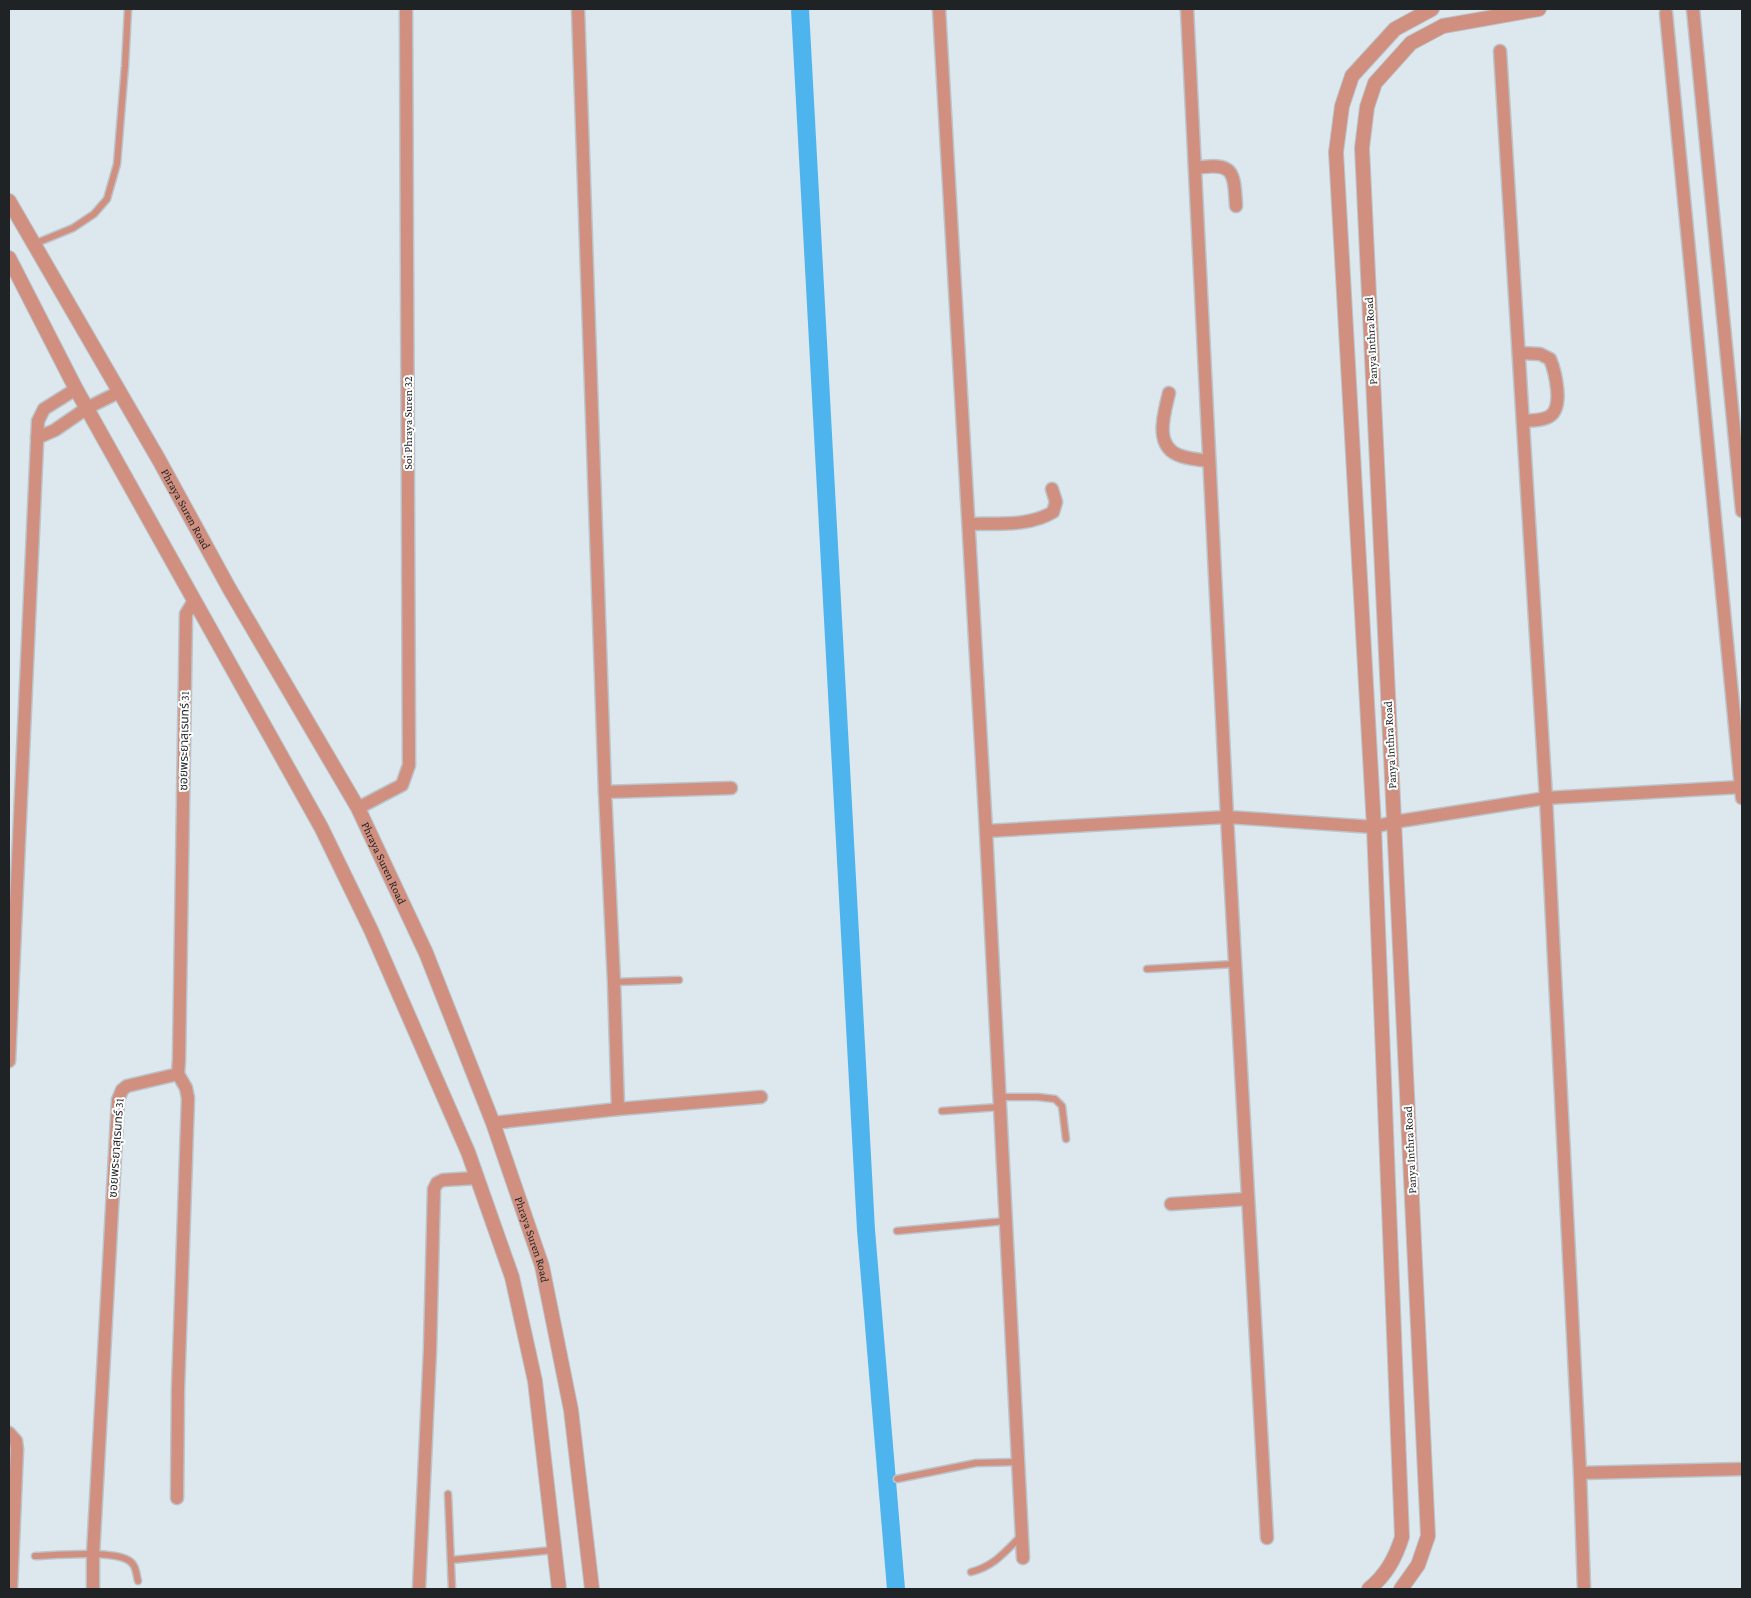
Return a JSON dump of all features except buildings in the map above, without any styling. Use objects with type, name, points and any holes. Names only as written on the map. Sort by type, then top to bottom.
[{"type":"street","name":"Soi Phraya Suren 32","points":[[358,808],[402,785],[409,765],[406,9]]},
{"type":"street","points":[[578,9],[618,1109]]},
{"type":"street","points":[[939,9],[986,831],[1023,1558]]},
{"type":"street","points":[[1187,9],[1226,817],[1267,1538]]},
{"type":"street","name":"Panya Inthra Road","points":[[1369,1589],[1381,1579],[1395,1559],[1402,1538],[1374,827],[1336,152],[1342,106],[1352,76],[1395,29],[1432,9]]},
{"type":"street","name":"Panya Inthra Road","points":[[1401,1589],[1418,1565],[1428,1536],[1362,148],[1367,107],[1375,83],[1411,43],[1442,26],[1539,9]]},
{"type":"street","points":[[1693,9],[1742,511]]},
{"type":"street","points":[[986,831],[1226,817],[1374,827],[1394,822],[1546,798],[1742,793],[1666,12]]},
{"type":"street","points":[[1500,51],[1546,798],[1580,1473],[1584,1589]]},
{"type":"street","points":[[1195,168],[1211,166],[1224,168],[1232,173],[1236,206]]},
{"type":"street","name":"Phraya Suren Road","points":[[9,201],[159,460],[229,588],[358,808],[426,953],[493,1123],[542,1266],[572,1410],[592,1589]]},
{"type":"street","points":[[9,258],[76,389],[321,828],[371,930],[468,1152],[512,1278],[535,1381],[559,1589]]},
{"type":"street","points":[[1519,353],[1540,354],[1550,359],[1554,370],[1558,398],[1556,409],[1551,415],[1541,419],[1523,421]]},
{"type":"street","points":[[9,1061],[38,421],[44,409],[76,389]]},
{"type":"street","points":[[37,438],[55,430],[88,408],[119,392]]},
{"type":"street","points":[[1169,393],[1162,424],[1164,441],[1170,450],[1180,456],[1209,462]]},
{"type":"street","points":[[969,524],[1033,521],[1044,518],[1053,512],[1056,502],[1052,488]]},
{"type":"street","name":"ซอยพระยาสุเรนทร์ 31","points":[[93,1589],[93,1555],[118,1100],[122,1090],[127,1086],[178,1074],[186,614],[194,601]]},
{"type":"street","points":[[605,792],[731,788]]},
{"type":"street","points":[[177,1498],[178,1389],[188,1098],[186,1088],[178,1074]]},
{"type":"street","points":[[493,1123],[618,1109],[761,1098]]},
{"type":"street","points":[[419,1589],[434,1189],[443,1180],[477,1178]]},
{"type":"street","points":[[1171,1204],[1248,1199]]},
{"type":"street","points":[[9,1433],[16,1441],[18,1449],[11,1589]]},
{"type":"street","points":[[1580,1473],[1742,1469]]},
{"type":"lane","points":[[34,244],[73,228],[94,214],[107,199],[117,164],[128,9]]},
{"type":"lane","points":[[1148,969],[1234,964]]},
{"type":"lane","points":[[614,982],[679,980]]},
{"type":"lane","points":[[942,1111],[1038,1097],[1055,1099],[1062,1106],[1066,1139]]},
{"type":"lane","points":[[897,1232],[1006,1221]]},
{"type":"lane","points":[[897,1479],[976,1463],[1018,1462]]},
{"type":"lane","points":[[448,1494],[452,1589]]},
{"type":"lane","points":[[970,1572],[983,1569],[997,1561],[1022,1535]]},
{"type":"lane","points":[[451,1560],[555,1550]]},
{"type":"lane","points":[[35,1556],[93,1555],[129,1560],[135,1567],[138,1580]]},
{"type":"waterway","points":[[800,9],[866,1230],[896,1589]]}]
